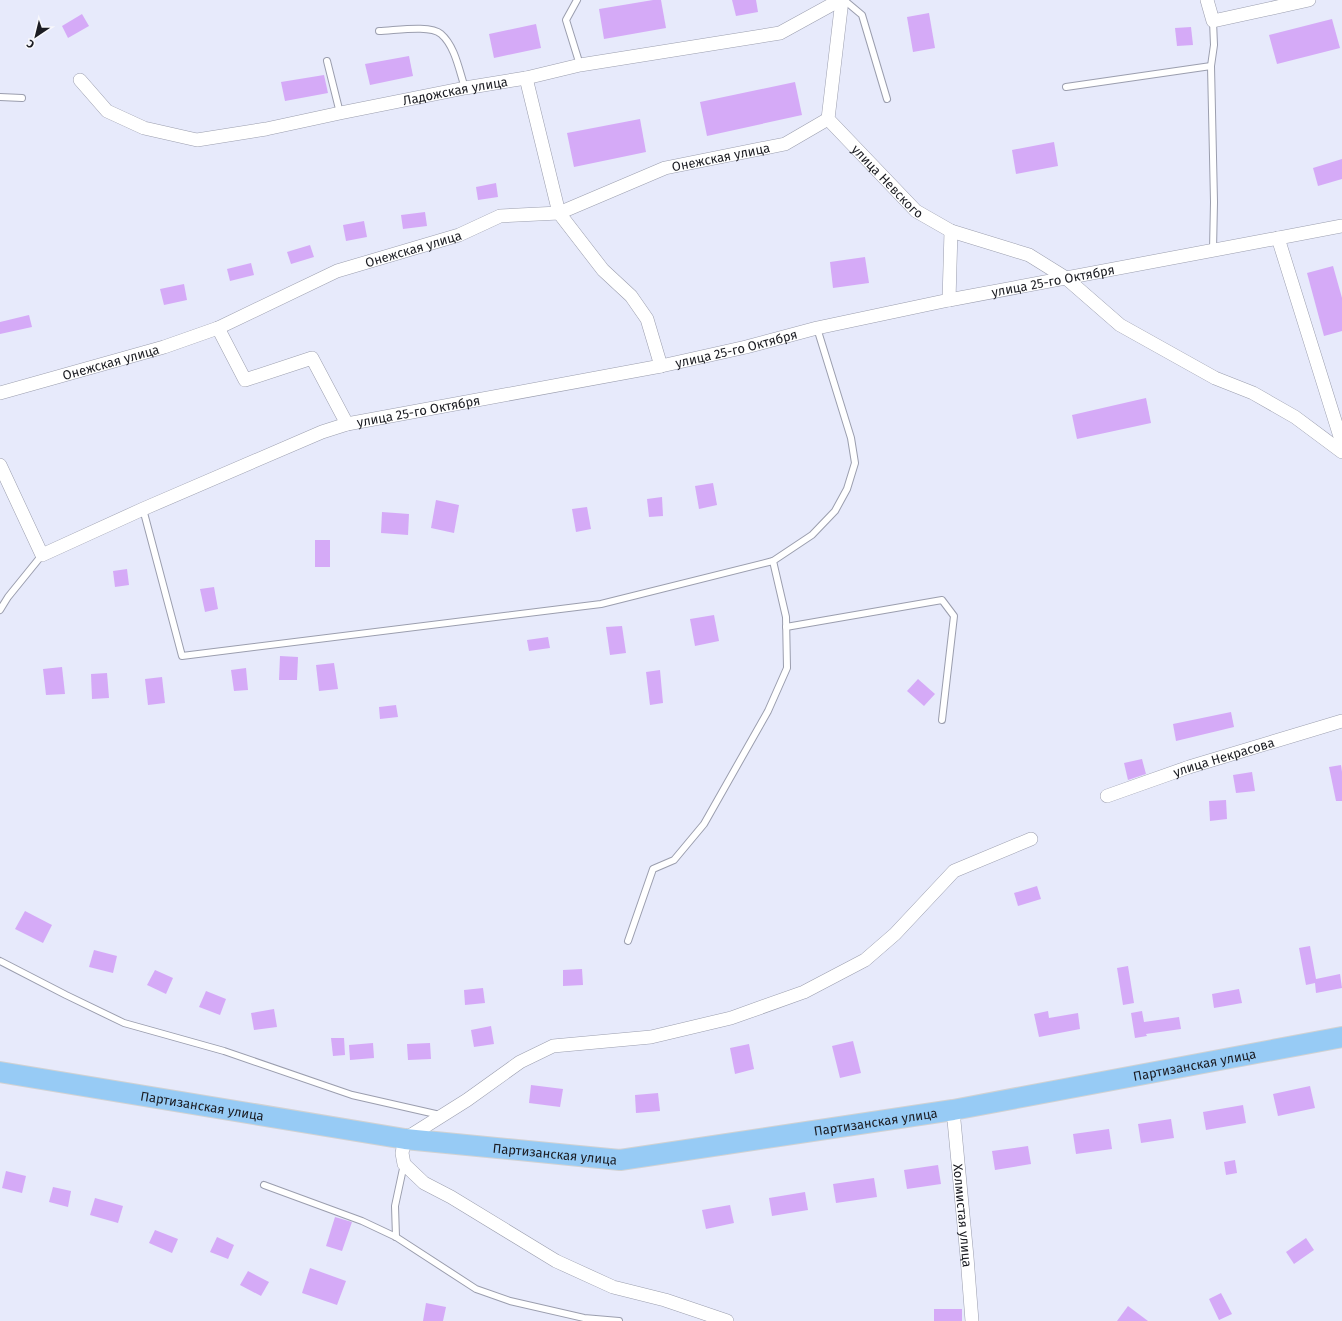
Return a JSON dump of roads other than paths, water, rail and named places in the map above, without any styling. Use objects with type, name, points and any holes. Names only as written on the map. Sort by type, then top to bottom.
[{"type":"main road","name":"Партизанская улица","points":[[0,1072],[405,1139],[620,1160],[953,1110],[1342,1037]]},
{"type":"street","name":"Ладожская улица","points":[[80,80],[108,111],[144,128],[197,140],[266,129],[340,112],[526,78],[580,65],[780,33],[842,0]]},
{"type":"street","points":[[828,119],[842,0]]},
{"type":"street","points":[[1207,0],[1213,21],[1308,0]]},
{"type":"street","points":[[526,78],[559,213],[602,270],[631,296],[647,320],[661,366]]},
{"type":"street","name":"Онежская улица","points":[[0,393],[164,347],[218,328],[337,271],[459,235],[500,216],[559,213],[666,168],[785,144],[828,119]]},
{"type":"street","name":"улица Невского","points":[[828,119],[916,211],[951,231],[1029,255],[1066,278],[1120,325],[1215,378],[1253,393],[1295,417],[1342,452]]},
{"type":"street","name":"улица 25-го Октября","points":[[42,555],[143,509],[322,432],[347,424],[661,366],[746,347],[817,328],[949,300],[1342,226]]},
{"type":"street","points":[[949,300],[951,231]]},
{"type":"street","points":[[1278,238],[1342,443]]},
{"type":"street","points":[[218,328],[245,380],[312,358],[347,424]]},
{"type":"street","points":[[0,465],[42,555]]},
{"type":"street","name":"улица Некрасова","points":[[1107,796],[1189,768],[1342,721]]},
{"type":"street","points":[[727,1321],[665,1300],[613,1287],[556,1261],[451,1197],[424,1183],[404,1164],[402,1153],[405,1139],[444,1116],[520,1062],[553,1046],[651,1037],[732,1018],[804,992],[865,960],[895,934],[954,871],[1031,838]]},
{"type":"street","name":"Холмистая улица","points":[[953,1110],[972,1321]]},
{"type":"lane","points":[[576,0],[566,20],[580,65]]},
{"type":"lane","points":[[842,0],[862,16],[887,99]]},
{"type":"lane","points":[[1213,21],[1214,45],[1211,66],[1214,202],[1213,250]]},
{"type":"lane","points":[[380,32],[428,29],[440,33],[451,48],[465,88]]},
{"type":"lane","points":[[327,61],[340,112]]},
{"type":"lane","points":[[1066,87],[1211,66]]},
{"type":"lane","points":[[0,96],[22,98]]},
{"type":"lane","points":[[143,509],[182,656],[601,604],[773,561],[812,534],[835,511],[847,489],[855,463],[851,438],[817,328]]},
{"type":"lane","points":[[0,610],[8,597],[42,555]]},
{"type":"lane","points":[[628,941],[653,869],[674,860],[704,824],[768,711],[787,668],[786,617],[773,561]]},
{"type":"lane","points":[[786,628],[942,600],[954,616],[942,720]]},
{"type":"lane","points":[[0,962],[124,1023],[224,1051],[352,1095],[444,1116]]},
{"type":"lane","points":[[396,1237],[395,1206],[404,1164]]},
{"type":"lane","points":[[264,1185],[362,1221],[396,1237],[476,1289],[510,1301],[584,1318],[619,1321]]}]
